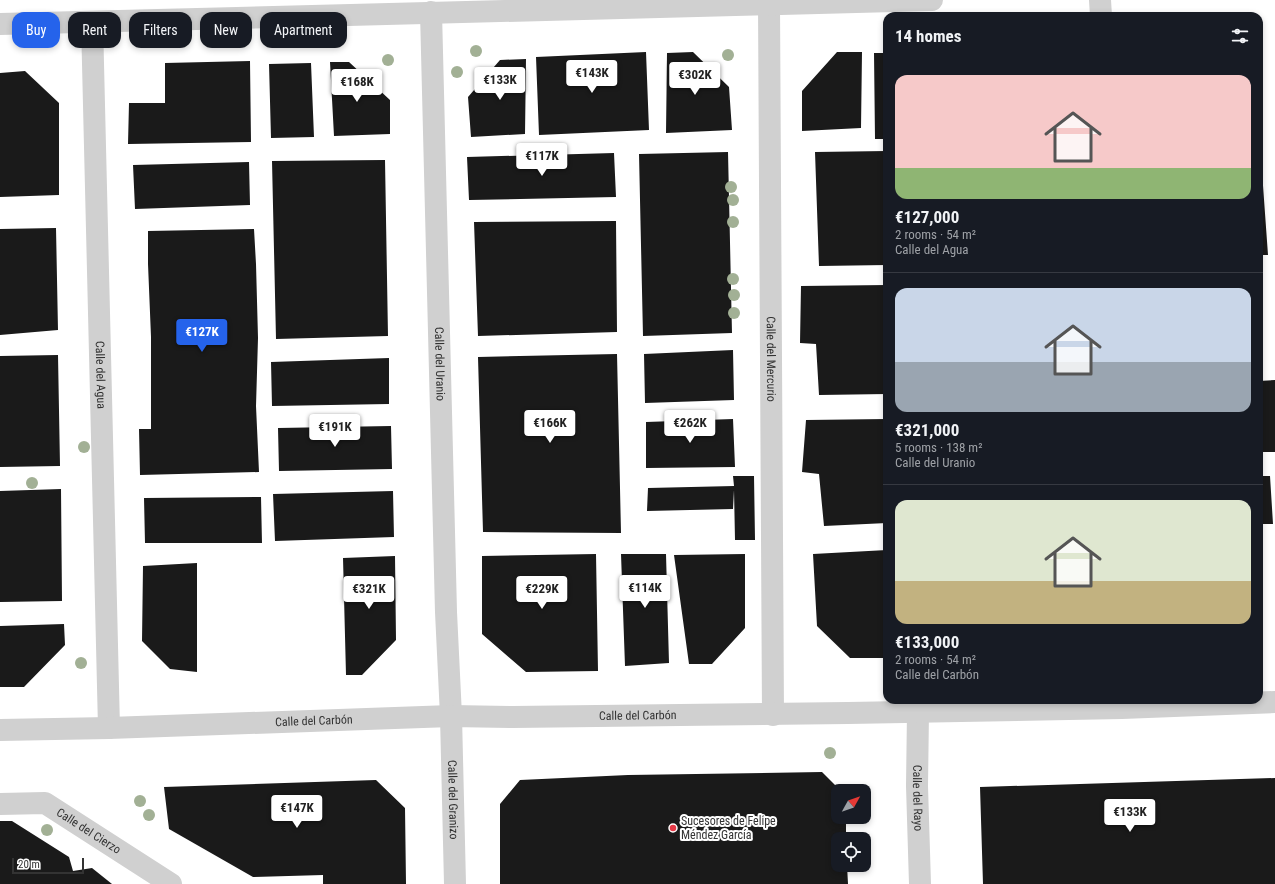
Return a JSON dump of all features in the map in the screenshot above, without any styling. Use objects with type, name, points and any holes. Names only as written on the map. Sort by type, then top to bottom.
[{"type":"street","points":[[121,21],[932,0]]},
{"type":"street","points":[[1100,0],[1100,12]]},
{"type":"street","name":"Calle del Mercurio","points":[[769,4],[773,715]]},
{"type":"street","name":"Calle del Uranio","points":[[431,12],[446,612],[451,716]]},
{"type":"street","points":[[0,24],[68,23]]},
{"type":"street","name":"Calle del Agua","points":[[93,48],[109,728]]},
{"type":"street","name":"Calle del Carbón","points":[[1263,702],[1275,702]]},
{"type":"street","name":"Calle del Carbón","points":[[0,730],[109,728],[451,716],[773,715],[918,712],[1122,704]]},
{"type":"street","name":"Calle del Rayo","points":[[918,712],[917,786],[920,884]]},
{"type":"street","name":"Calle del Granizo","points":[[451,716],[455,884]]},
{"type":"street","name":"Calle del Cierzo","points":[[0,804],[45,803],[171,884]]},
{"type":"building","points":[[646,52],[649,130],[539,135],[536,57]]},
{"type":"building","points":[[693,52],[729,87],[732,130],[666,133],[667,53]]},
{"type":"building","points":[[837,52],[862,52],[861,128],[802,131],[802,91]]},
{"type":"building","points":[[874,53],[883,53],[883,139],[875,139]]},
{"type":"building","points":[[526,59],[525,134],[471,137],[468,97],[500,60]]},
{"type":"building","points":[[250,61],[251,142],[128,144],[129,103],[165,103],[165,63]]},
{"type":"building","points":[[330,62],[349,62],[390,100],[390,134],[334,136]]},
{"type":"building","points":[[311,63],[314,137],[271,138],[269,64]]},
{"type":"building","points":[[25,71],[59,103],[59,195],[0,197],[0,73]]},
{"type":"building","points":[[883,151],[883,265],[819,266],[815,152]]},
{"type":"building","points":[[728,152],[732,333],[643,336],[639,154]]},
{"type":"building","points":[[614,153],[616,197],[469,200],[467,157]]},
{"type":"building","points":[[385,160],[388,336],[276,339],[272,161]]},
{"type":"building","points":[[249,162],[250,205],[135,209],[133,165]]},
{"type":"building","points":[[1263,186],[1268,255],[1263,255]]},
{"type":"building","points":[[616,221],[617,332],[478,336],[474,222]]},
{"type":"building","points":[[56,228],[58,330],[0,335],[0,229]]},
{"type":"building","points":[[254,229],[258,338],[256,406],[259,472],[140,475],[139,429],[151,429],[151,337],[148,231]]},
{"type":"building","points":[[883,285],[883,394],[819,395],[816,344],[800,343],[801,286]]},
{"type":"building","points":[[733,350],[734,400],[645,403],[644,354]]},
{"type":"building","points":[[617,354],[621,533],[483,532],[478,357]]},
{"type":"building","points":[[58,355],[60,466],[0,467],[0,356]]},
{"type":"building","points":[[389,358],[389,404],[272,406],[271,362]]},
{"type":"building","points":[[1275,380],[1275,452],[1263,452],[1263,381]]},
{"type":"building","points":[[733,419],[735,467],[646,468],[646,422]]},
{"type":"building","points":[[883,419],[883,523],[824,526],[819,474],[802,472],[806,420]]},
{"type":"building","points":[[391,426],[392,469],[279,471],[278,428]]},
{"type":"building","points":[[733,476],[754,476],[755,540],[735,540],[734,490],[733,509],[647,511],[648,488],[734,486]]},
{"type":"building","points":[[1263,476],[1270,476],[1273,524],[1263,524]]},
{"type":"building","points":[[61,489],[62,601],[0,602],[0,491]]},
{"type":"building","points":[[393,491],[394,537],[275,541],[273,494]]},
{"type":"building","points":[[261,497],[262,543],[145,543],[144,498]]},
{"type":"building","points":[[883,550],[883,658],[850,658],[817,626],[813,554]]},
{"type":"building","points":[[596,554],[598,671],[526,672],[482,634],[482,556]]},
{"type":"building","points":[[621,554],[666,554],[669,663],[625,666]]},
{"type":"building","points":[[745,554],[745,628],[712,664],[689,664],[674,555]]},
{"type":"building","points":[[395,556],[396,640],[362,675],[346,675],[343,558]]},
{"type":"building","points":[[197,563],[197,672],[170,669],[142,641],[143,566]]},
{"type":"building","points":[[64,624],[65,645],[24,687],[0,687],[0,626]]},
{"type":"building","name":"Sucesores de Felipe Méndez García","points":[[822,772],[834,784],[831,784],[831,824],[846,824],[846,832],[831,832],[831,872],[847,872],[848,884],[500,884],[500,804],[520,780],[628,775]]},
{"type":"building","points":[[1275,778],[1275,884],[983,884],[980,787]]},
{"type":"building","points":[[376,780],[405,808],[406,884],[323,884],[323,875],[253,877],[169,829],[164,787]]},
{"type":"building","points":[[0,821],[12,821],[69,857],[73,871],[92,868],[112,884],[0,884]]},
{"type":"place","name":"Sucesores de Felipe Méndez García","points":[[673,828]]}]
